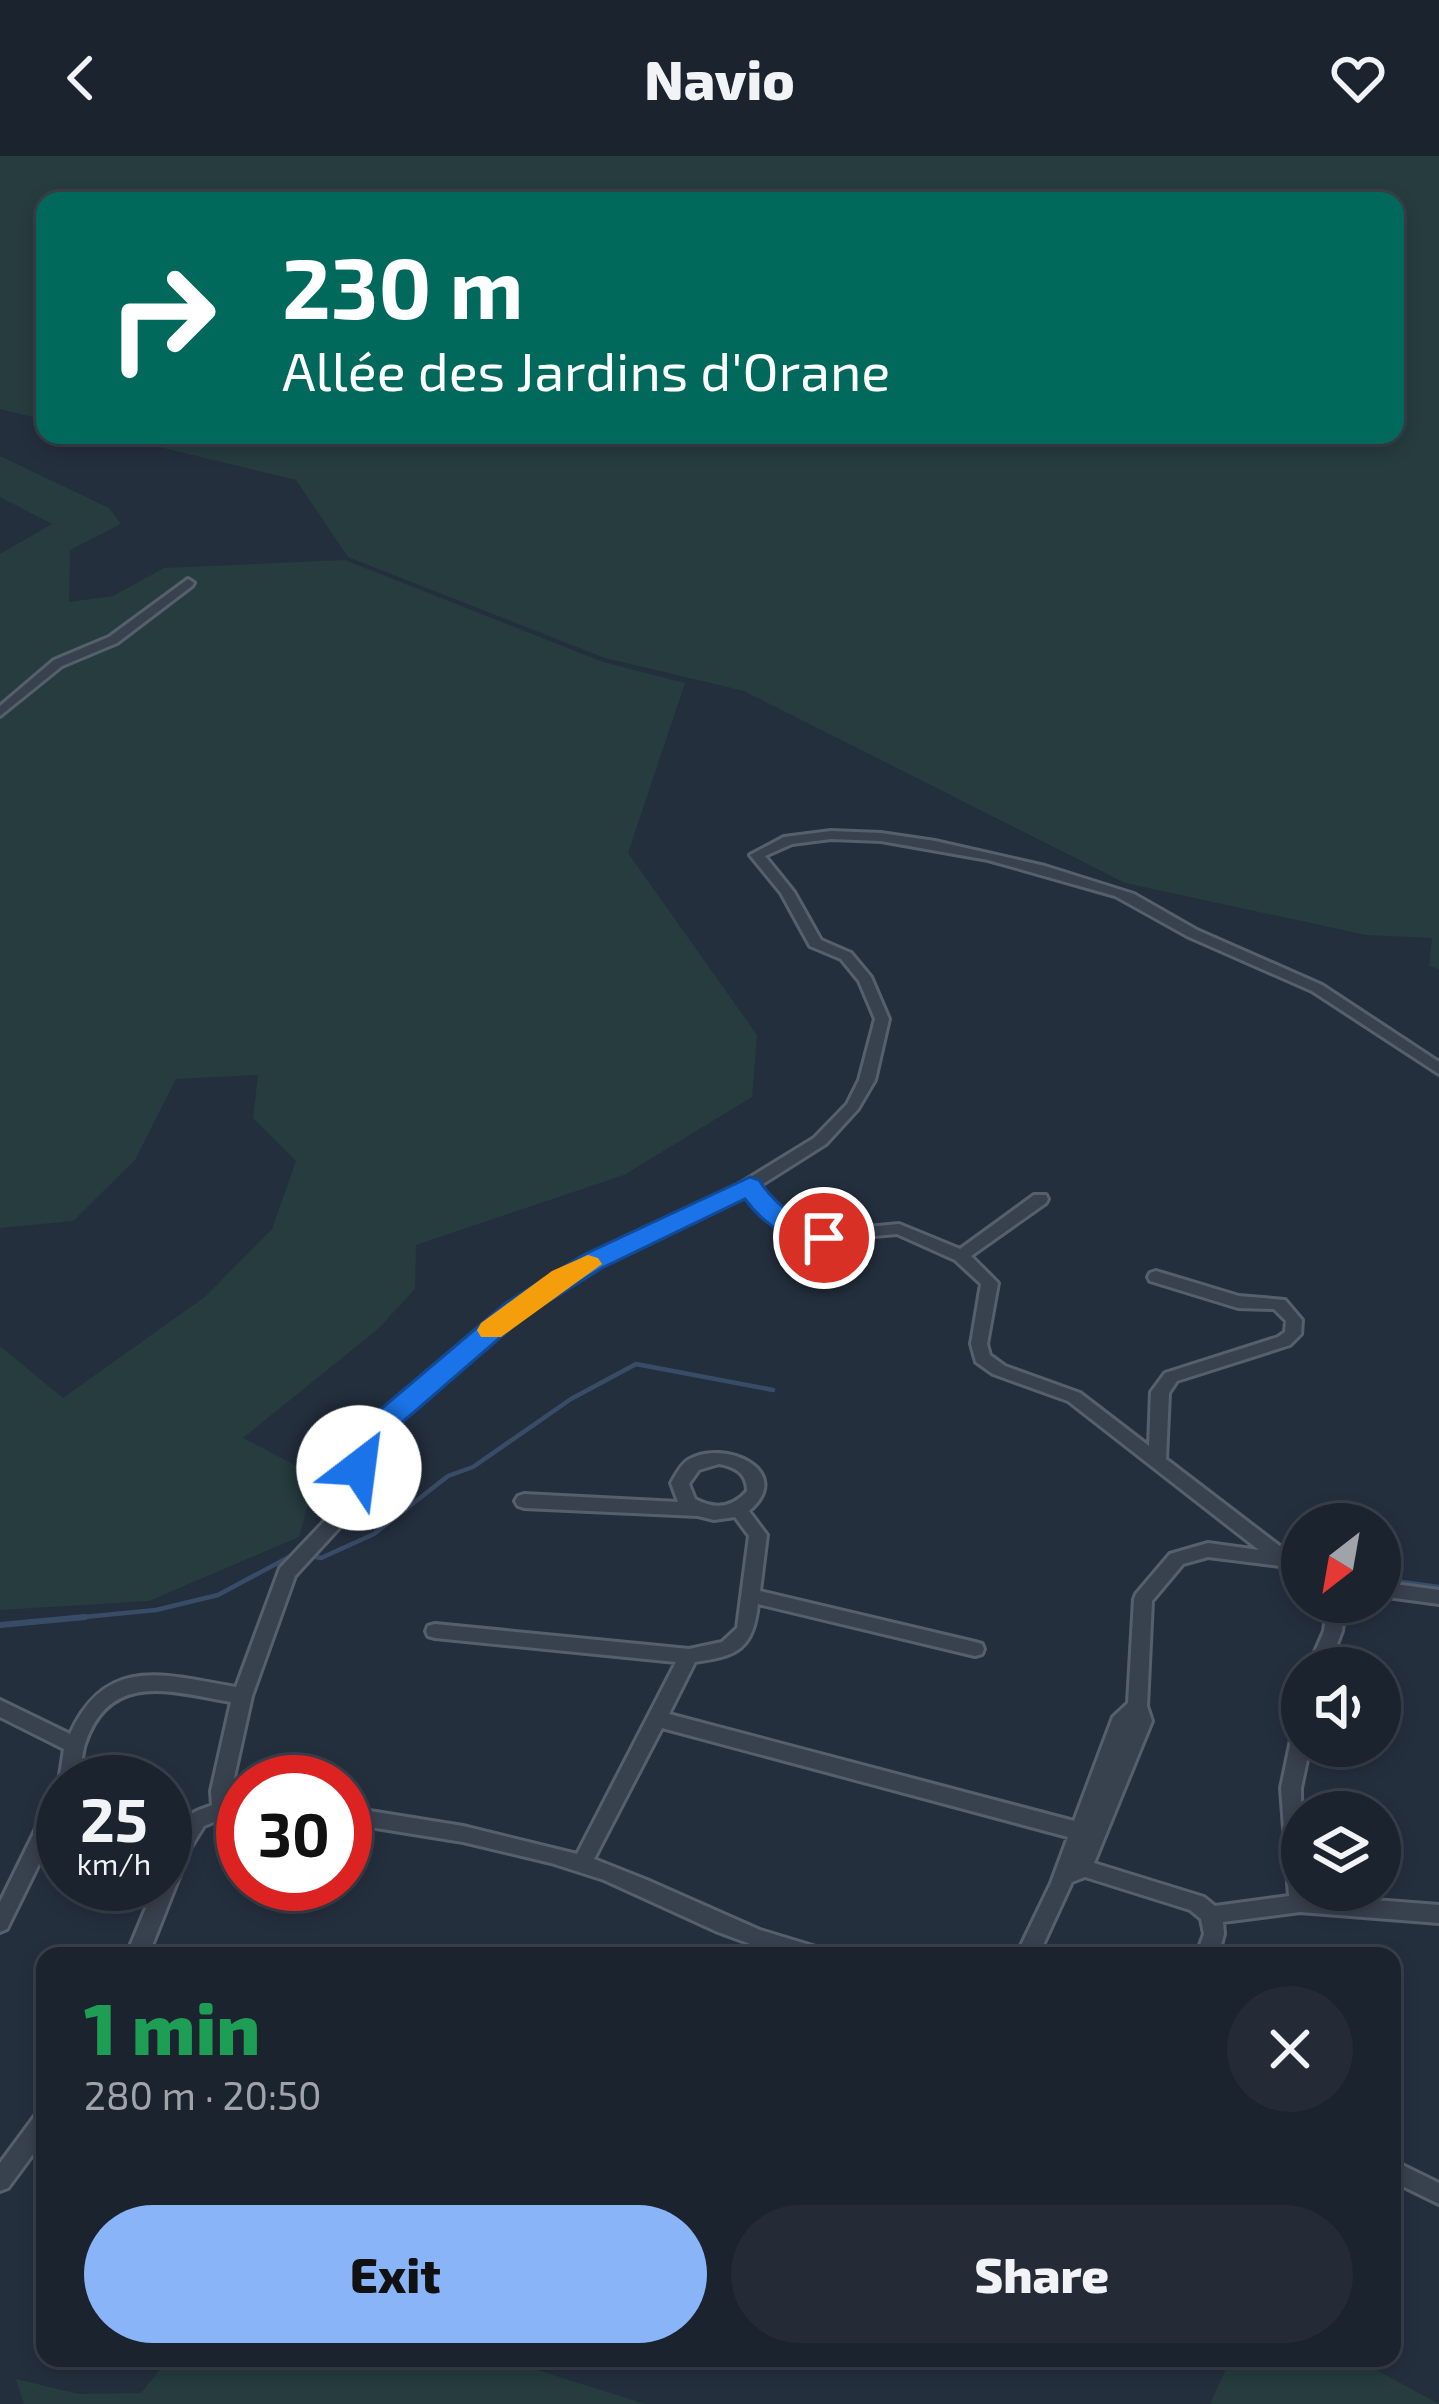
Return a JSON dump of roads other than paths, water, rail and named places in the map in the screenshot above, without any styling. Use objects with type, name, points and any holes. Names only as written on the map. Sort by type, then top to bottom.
[{"type":"street","points":[[0,712],[58,663],[113,640],[188,583]]},
{"type":"street","points":[[228,1755],[242,1696],[287,1573],[364,1491],[359,1468],[363,1446],[372,1432],[515,1310],[562,1277],[750,1186],[820,1142],[854,1106],[867,1080],[882,1019],[866,980],[847,956],[815,943],[775,873],[760,861],[757,855],[766,848],[824,835],[868,834],[958,850],[1124,893],[1187,931],[1318,988],[1439,1069]]},
{"type":"street","points":[[750,1186],[759,1200],[811,1238],[899,1229],[961,1256],[990,1283],[982,1358],[999,1370],[1074,1397],[1281,1559]]},
{"type":"street","points":[[961,1256],[1040,1199]]},
{"type":"street","points":[[1156,1277],[1238,1302],[1279,1304],[1294,1320],[1293,1334],[1283,1341],[1171,1377],[1160,1392],[1157,1460]]},
{"type":"street","points":[[524,1501],[725,1514],[739,1510],[756,1493],[757,1483],[744,1465],[718,1458],[692,1465],[684,1473],[681,1493],[698,1510]]},
{"type":"street","points":[[435,1631],[689,1656],[727,1650],[740,1642],[753,1596],[758,1535],[739,1510]]},
{"type":"street","points":[[1031,1947],[1142,1721],[1137,1706],[1143,1600],[1177,1559],[1208,1550],[1244,1530]]},
{"type":"street","points":[[1208,1550],[1281,1559]]},
{"type":"street","points":[[1401,1592],[1439,1597]]},
{"type":"street","points":[[753,1596],[975,1648]]},
{"type":"street","points":[[582,1863],[689,1656]]},
{"type":"street","points":[[73,1755],[99,1700],[120,1684],[144,1682],[242,1696]]},
{"type":"street","points":[[0,1708],[75,1747]]},
{"type":"street","points":[[658,1719],[1085,1833]]},
{"type":"street","points":[[141,1947],[182,1844],[197,1820],[216,1812]]},
{"type":"street","points":[[372,1820],[582,1863],[774,1947]]},
{"type":"street","points":[[1061,1883],[1082,1868],[1085,1833]]},
{"type":"street","points":[[0,1923],[36,1849]]},
{"type":"street","points":[[1082,1868],[1197,1903],[1211,1915],[1210,1947]]},
{"type":"street","points":[[1211,1915],[1281,1906]]},
{"type":"street","points":[[1401,1910],[1439,1913]]},
{"type":"street","points":[[1,2179],[36,2132]]},
{"type":"street","points":[[1401,2175],[1439,2194]]},
{"type":"waterway","points":[[311,1556],[321,1558],[374,1534],[448,1476],[473,1467],[571,1399],[636,1364],[773,1390]]},
{"type":"waterway","points":[[53,1620],[156,1610],[218,1595],[289,1557],[293,1561]]},
{"type":"waterway","points":[[1401,1582],[1439,1587]]},
{"type":"waterway","points":[[0,1625],[85,1617]]}]
